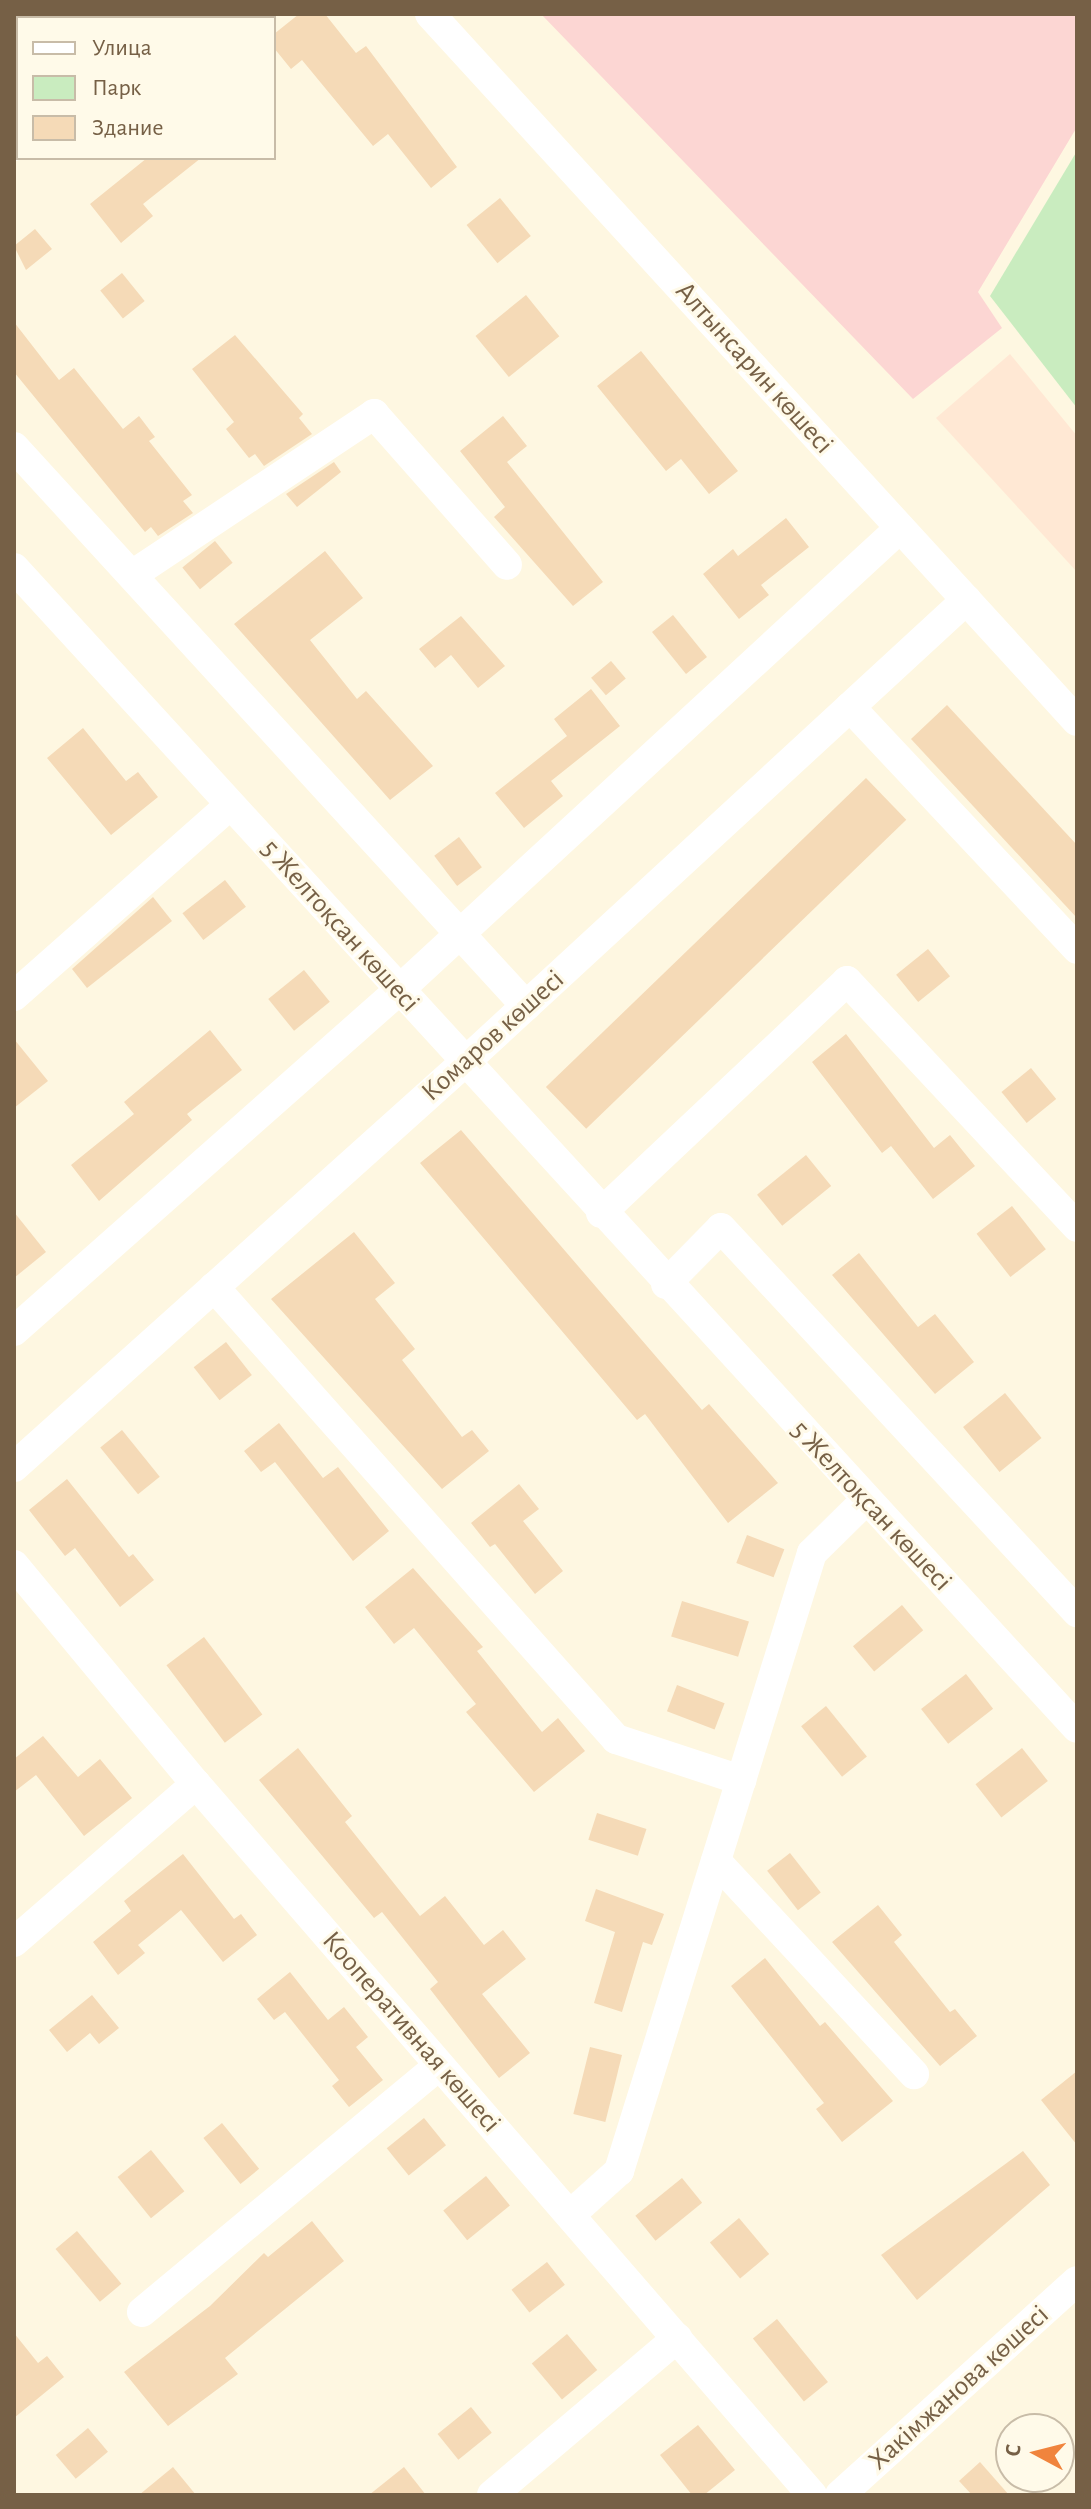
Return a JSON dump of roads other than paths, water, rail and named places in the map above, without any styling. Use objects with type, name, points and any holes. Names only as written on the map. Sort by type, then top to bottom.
[{"type":"street","name":"Алтынсарин көшесі","points":[[430,14],[1077,721]]},
{"type":"street","points":[[132,575],[374,414],[507,565]]},
{"type":"street","points":[[14,447],[526,1006]]},
{"type":"street","points":[[14,1331],[461,934],[900,528]]},
{"type":"street","name":"5 Желтоқсан көшесі","points":[[14,568],[666,1284],[1077,1728]]},
{"type":"street","name":"Комаров көшесі","points":[[14,1467],[465,1062],[966,600]]},
{"type":"street","points":[[850,707],[1077,949]]},
{"type":"street","points":[[14,996],[230,805]]},
{"type":"street","points":[[601,1213],[847,981],[1077,1227]]},
{"type":"street","points":[[666,1284],[721,1228],[1077,1612]]},
{"type":"street","points":[[214,1287],[616,1739],[741,1780]]},
{"type":"street","points":[[570,2215],[619,2171],[812,1553],[866,1500]]},
{"type":"street","name":"Кооперативная көшесі","points":[[14,1565],[196,1784],[812,2495]]},
{"type":"street","points":[[14,1942],[196,1784]]},
{"type":"street","points":[[716,1861],[914,2074]]},
{"type":"street","points":[[142,2312],[439,2065]]},
{"type":"street","name":"Хакімжанова көшесі","points":[[840,2495],[1077,2281]]},
{"type":"street","points":[[492,2495],[677,2338]]}]
